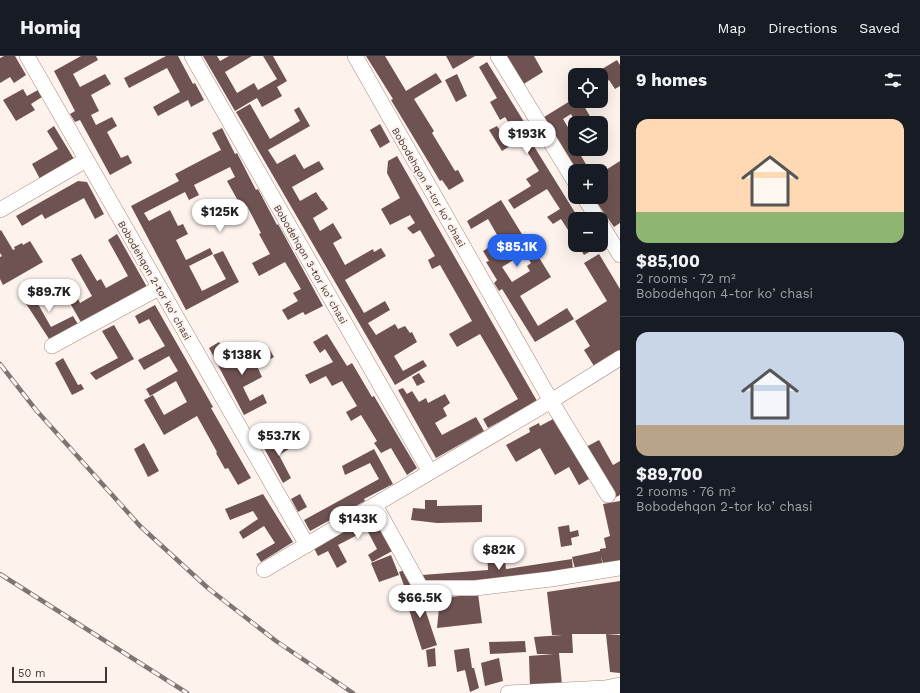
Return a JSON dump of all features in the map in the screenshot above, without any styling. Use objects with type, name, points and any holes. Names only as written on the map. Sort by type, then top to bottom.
[{"type":"street","name":"Bobodehqon 2-tor koʼchasi","points":[[27,56],[306,545]]},
{"type":"street","name":"Bobodehqon 3-tor koʼchasi","points":[[192,56],[430,472]]},
{"type":"street","name":"Bobodehqon 4-tor koʼchasi","points":[[355,56],[551,401],[608,495]]},
{"type":"street","points":[[498,56],[568,171]]},
{"type":"street","points":[[0,210],[86,160]]},
{"type":"street","points":[[608,235],[620,255]]},
{"type":"street","points":[[52,346],[159,288]]},
{"type":"street","points":[[264,570],[551,401],[620,358]]},
{"type":"street","points":[[375,505],[421,588],[475,588],[551,579],[620,568]]},
{"type":"street","points":[[508,693],[605,688],[620,685]]},
{"type":"building","points":[[4,56],[15,56],[26,75],[14,83],[10,77],[0,83],[0,58]]},
{"type":"building","points":[[81,56],[96,56],[98,60],[73,74],[80,87],[105,74],[111,84],[91,95],[99,111],[91,115],[96,125],[112,117],[117,126],[107,132],[121,158],[128,155],[132,163],[110,175],[80,120],[75,122],[70,114],[75,111],[54,71]]},
{"type":"building","points":[[166,56],[178,56],[193,84],[195,83],[204,100],[191,107],[188,100],[158,116],[153,107],[180,92],[167,68],[129,88],[124,78]]},
{"type":"building","points":[[203,56],[217,56],[220,61],[229,56],[252,56],[225,72],[237,93],[254,83],[258,90],[277,79],[263,56],[273,56],[287,81],[277,87],[282,96],[262,107],[257,98],[235,111]]},
{"type":"building","points":[[366,56],[385,56],[406,91],[436,73],[442,82],[414,99],[434,131],[432,133],[455,171],[458,170],[464,181],[449,190],[442,180],[440,181],[391,100],[393,99]]},
{"type":"building","points":[[446,56],[475,56],[453,69]]},
{"type":"building","points":[[506,56],[534,56],[543,72],[522,85]]},
{"type":"building","points":[[617,60],[620,65],[620,86],[615,89],[608,81],[608,68],[604,68]]},
{"type":"building","points":[[487,62],[531,133],[527,135],[568,201],[568,204],[570,204],[575,212],[568,212],[568,230],[561,219],[553,224],[547,217],[560,209],[547,189],[514,209],[508,200],[531,186],[526,179],[539,171],[520,140],[502,151],[489,130],[497,126],[504,137],[514,131],[505,117],[500,120],[490,102],[497,98],[479,67]]},
{"type":"building","points":[[457,74],[467,96],[456,102],[445,80]]},
{"type":"building","points":[[23,89],[27,96],[38,90],[42,97],[31,104],[35,110],[16,121],[3,100]]},
{"type":"building","points":[[568,102],[568,108],[585,108],[590,116],[572,116],[571,114],[563,119],[568,127],[568,156],[581,156],[586,164],[573,164],[544,117]]},
{"type":"building","points":[[250,104],[270,139],[300,121],[294,110],[299,107],[310,126],[268,150],[277,164],[295,154],[304,169],[319,161],[324,169],[292,187],[300,201],[316,192],[323,201],[328,209],[313,218],[320,231],[333,223],[342,238],[333,243],[345,265],[373,249],[374,252],[381,248],[386,256],[345,280],[364,313],[385,301],[390,310],[368,323],[376,335],[395,324],[398,329],[405,326],[410,333],[412,332],[417,342],[394,356],[403,371],[423,360],[427,366],[395,385],[236,112]]},
{"type":"building","points":[[380,124],[390,142],[380,148],[370,130]]},
{"type":"building","points":[[54,126],[74,159],[40,179],[32,164],[58,149],[47,131]]},
{"type":"building","points":[[222,128],[235,154],[237,153],[256,190],[258,189],[323,306],[305,315],[303,312],[288,320],[282,310],[298,301],[293,293],[301,289],[285,262],[259,276],[252,263],[270,254],[259,234],[261,233],[247,206],[238,210],[233,201],[237,199],[227,181],[235,177],[230,167],[194,185],[199,195],[189,200],[185,192],[144,213],[149,221],[170,210],[178,226],[183,224],[188,234],[176,240],[186,260],[210,248],[213,254],[189,266],[202,291],[226,279],[213,255],[223,251],[239,282],[186,310],[131,206],[179,181],[175,174],[221,150],[212,133]]},
{"type":"building","points":[[397,156],[537,401],[488,428],[483,419],[518,399],[480,334],[457,347],[449,334],[472,321],[440,265],[432,269],[428,260],[435,256],[420,230],[413,234],[407,228],[415,223],[410,215],[390,225],[381,209],[400,198],[387,173],[388,161]]},
{"type":"building","points":[[620,161],[620,223],[614,227],[608,218],[608,212],[604,212],[598,204],[608,204],[608,169]]},
{"type":"building","points":[[78,181],[87,182],[104,214],[95,219],[84,198],[45,219],[42,214],[22,226],[16,216]]},
{"type":"building","points":[[501,200],[551,277],[520,296],[538,326],[567,308],[574,319],[535,342],[502,289],[499,291],[494,283],[497,280],[486,262],[489,261],[483,251],[500,240],[488,219],[471,229],[467,221]],"holes":[[[525,253],[531,263],[527,266],[530,271],[512,282],[502,267]]]},
{"type":"building","points":[[1,230],[13,250],[15,249],[14,247],[22,243],[23,245],[30,241],[43,262],[3,285],[0,279],[0,257],[2,256],[0,253]]},
{"type":"building","points":[[117,234],[147,287],[82,324],[70,303],[78,299],[80,303],[92,296],[71,259],[81,254],[97,281],[101,279],[106,288],[128,276],[108,240]]},
{"type":"building","points":[[582,252],[589,252],[584,255]]},
{"type":"building","points":[[599,254],[620,289],[620,350],[594,366],[584,350],[590,346],[575,321],[607,301],[584,263]]},
{"type":"building","points":[[55,281],[61,291],[38,304],[51,327],[73,316],[79,326],[51,342],[23,299]]},
{"type":"building","points":[[155,305],[213,407],[211,408],[251,478],[238,485],[228,468],[225,469],[197,416],[164,435],[144,400],[153,395],[164,415],[187,402],[176,381],[150,396],[146,389],[178,371],[169,356],[144,370],[138,360],[165,346],[149,319],[139,324],[135,316]]},
{"type":"building","points":[[114,325],[134,359],[96,380],[90,373],[118,358],[102,331]]},
{"type":"building","points":[[327,334],[347,366],[352,363],[372,397],[374,396],[417,468],[407,475],[391,448],[381,453],[374,443],[377,441],[361,415],[351,421],[346,412],[357,406],[342,381],[332,386],[326,376],[310,384],[305,375],[333,362],[325,349],[320,353],[313,342]]},
{"type":"building","points":[[219,342],[232,366],[268,347],[274,357],[257,366],[262,377],[243,387],[250,401],[263,394],[267,403],[244,415],[209,348]]},
{"type":"building","points":[[63,358],[78,385],[81,384],[84,389],[72,395],[55,363]]},
{"type":"building","points":[[419,373],[425,382],[417,386],[412,377]]},
{"type":"building","points":[[403,388],[407,394],[412,391],[419,402],[426,398],[428,403],[445,394],[450,403],[443,408],[447,416],[435,423],[442,435],[476,417],[484,431],[436,458],[398,390]]},
{"type":"building","points":[[555,418],[589,479],[579,485],[569,467],[555,475],[540,448],[516,462],[506,445],[530,432],[529,428],[539,423],[540,426]]},
{"type":"building","points":[[287,436],[289,449],[279,455],[291,478],[283,483],[264,448]]},
{"type":"building","points":[[599,440],[613,465],[620,461],[620,495],[614,498],[586,447]]},
{"type":"building","points":[[144,443],[159,471],[148,477],[134,449]]},
{"type":"building","points":[[374,449],[393,484],[364,499],[365,501],[310,531],[304,520],[379,479],[370,463],[345,475],[342,466]]},
{"type":"building","points":[[263,494],[293,542],[261,562],[256,554],[275,543],[264,526],[243,539],[239,532],[258,519],[253,511],[230,520],[225,509]]},
{"type":"building","points":[[300,494],[307,507],[298,512],[291,499]]},
{"type":"building","points":[[425,500],[437,500],[437,506],[482,505],[482,522],[437,523],[411,520],[413,508],[425,509]]},
{"type":"building","points":[[620,501],[620,563],[604,567],[601,556],[603,567],[576,573],[572,557],[600,551],[600,549],[606,548],[604,538],[610,536],[603,504]]},
{"type":"building","points":[[376,512],[396,549],[372,562],[368,555],[377,549],[367,530],[338,545],[347,562],[337,568],[328,551],[318,556],[313,546]]},
{"type":"building","points":[[569,525],[570,532],[578,530],[579,536],[571,538],[572,545],[561,547],[558,527]]},
{"type":"building","points":[[504,552],[506,569],[572,559],[573,570],[507,579],[427,585],[422,575],[488,570],[487,553]]},
{"type":"building","points":[[391,555],[399,575],[379,582],[371,563]]},
{"type":"building","points":[[409,568],[415,585],[405,588],[399,572]]},
{"type":"building","points":[[620,581],[620,634],[572,634],[573,653],[559,653],[562,685],[530,688],[529,656],[554,654],[537,654],[534,637],[563,635],[552,635],[547,592]]},
{"type":"building","points":[[418,588],[437,645],[422,650],[403,591]]},
{"type":"building","points":[[478,594],[482,623],[437,628],[440,598]]},
{"type":"building","points":[[606,634],[620,635],[620,673],[610,672]]},
{"type":"building","points":[[525,641],[526,652],[490,654],[489,642]]},
{"type":"building","points":[[435,648],[436,666],[428,667],[426,650]]},
{"type":"building","points":[[469,648],[472,668],[474,668],[479,688],[470,692],[465,670],[457,672],[454,650]]},
{"type":"building","points":[[499,658],[503,681],[485,686],[481,663]]},
{"type":"railway","points":[[0,364],[36,410],[140,526],[209,589],[276,641],[353,693]]},
{"type":"railway","points":[[0,574],[187,693]]}]
